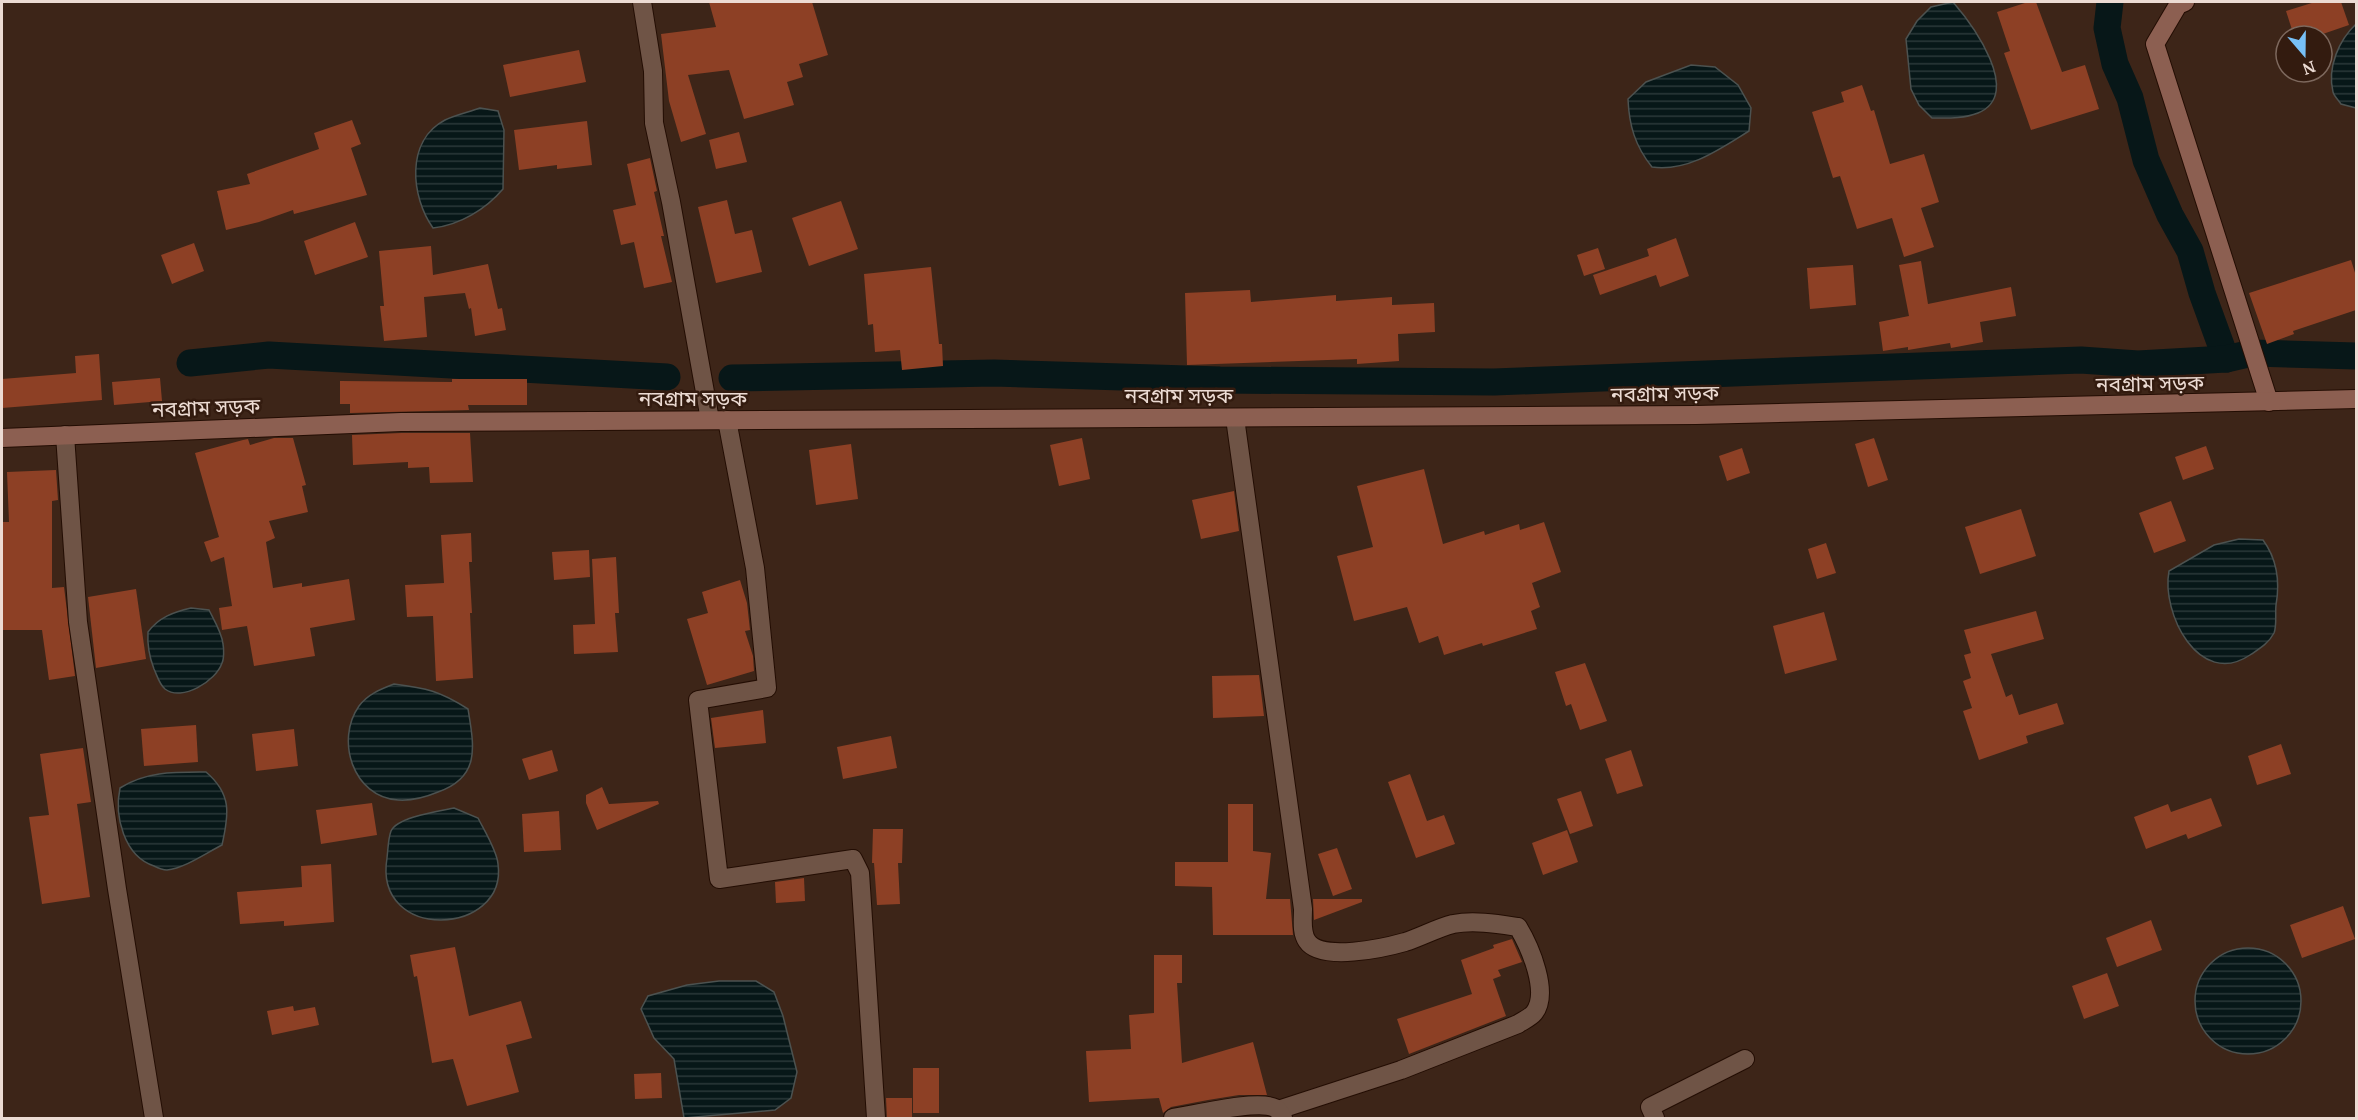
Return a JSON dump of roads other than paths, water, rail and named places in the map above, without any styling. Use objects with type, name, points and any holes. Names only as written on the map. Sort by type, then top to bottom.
[{"type":"main road","points":[[2185,2],[2178,5],[2155,44],[2269,402]]},
{"type":"main road","name":"নবগ্রাম সড়ক","points":[[2,438],[401,422],[1696,416],[2356,399]]},
{"type":"street","points":[[642,2],[653,71],[654,123],[719,420],[755,568],[766,688],[698,700],[719,879],[853,859],[856,862],[860,873],[876,1119]]},
{"type":"street","points":[[1173,1119],[1247,1105],[1273,1106],[1281,1114],[1518,1024],[1533,1014],[1541,998],[1538,976],[1527,942],[1518,927],[1492,923],[1454,924],[1382,948],[1340,953],[1312,947],[1306,940],[1235,418]]},
{"type":"street","points":[[65,435],[78,622],[117,889],[154,1119]]},
{"type":"street","points":[[1655,1119],[1650,1107],[1745,1059]]},
{"type":"waterway","points":[[2110,2],[2107,28],[2115,64],[2130,98],[2146,160],[2170,215],[2190,251],[2202,293],[2226,359]]},
{"type":"waterway","points":[[732,378],[994,373],[1220,380],[1494,382],[2081,360],[2138,364],[2226,359],[2252,353],[2356,356]]},
{"type":"waterway","points":[[190,363],[269,355],[667,377]]}]
